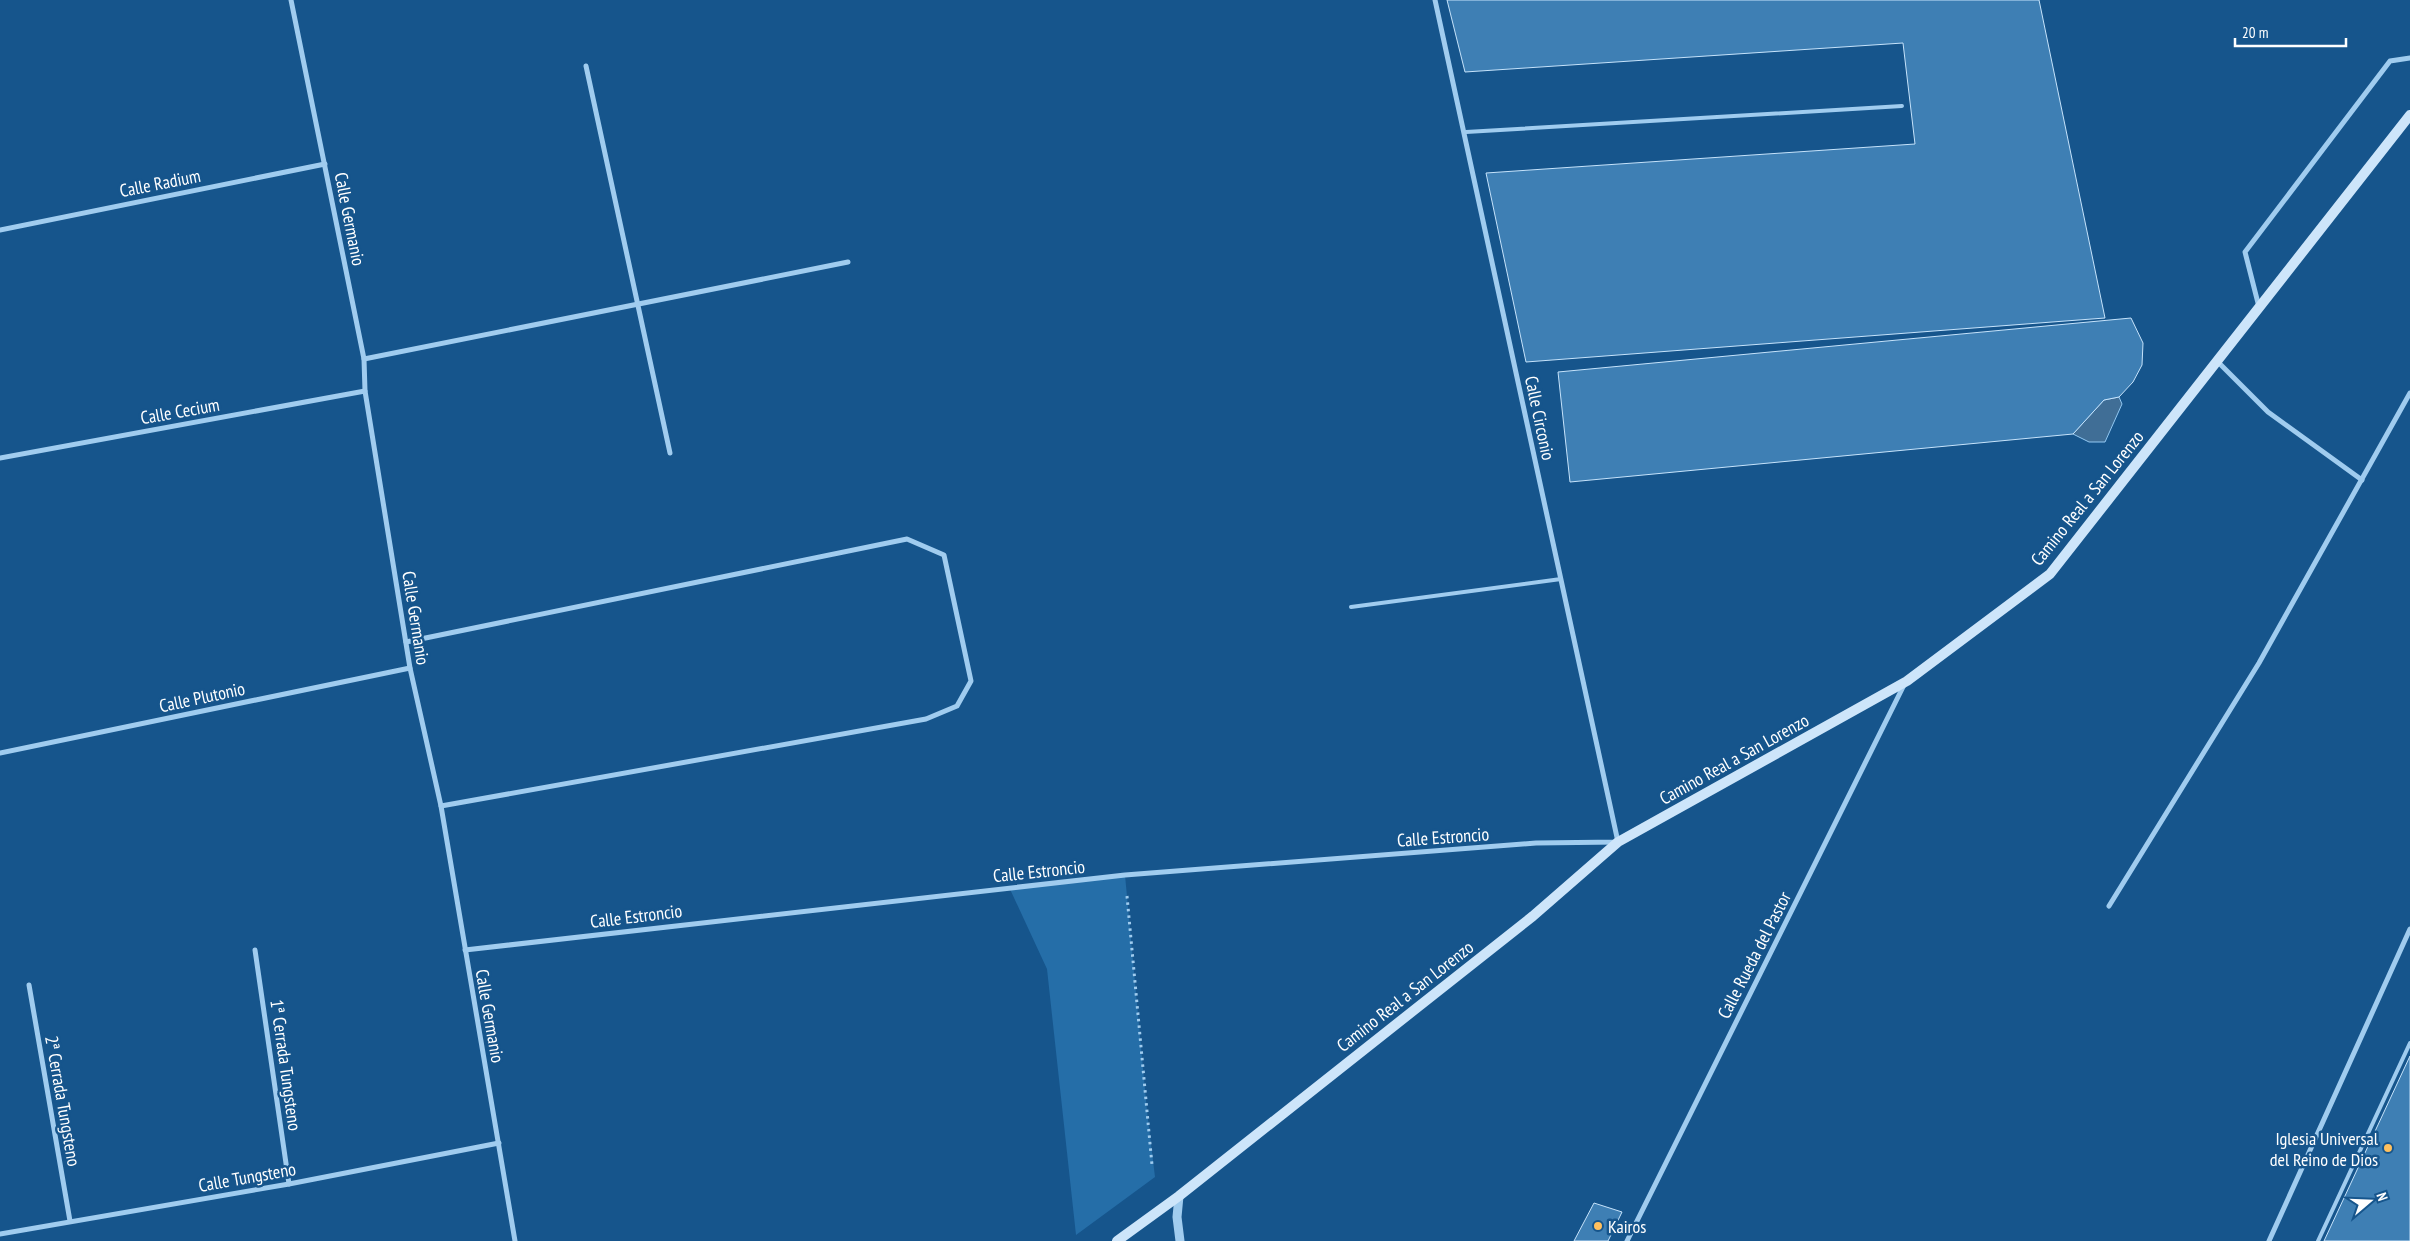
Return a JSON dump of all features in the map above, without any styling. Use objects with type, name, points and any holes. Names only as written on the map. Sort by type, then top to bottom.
[{"type":"main road","name":"Camino Real a San Lorenzo","points":[[1117,1241],[1179,1196],[1533,916],[1618,842],[1906,681],[2050,574],[2410,115]]},
{"type":"street","name":"Calle Germanio","points":[[292,0],[364,359],[365,391],[410,668],[441,806],[515,1241]]},
{"type":"street","name":"Calle Circonio","points":[[1436,0],[1618,842]]},
{"type":"street","points":[[2259,307],[2245,252],[2390,61],[2410,58]]},
{"type":"street","points":[[586,66],[670,453]]},
{"type":"street","name":"Calle Radium","points":[[0,230],[325,164]]},
{"type":"street","points":[[364,359],[848,262]]},
{"type":"street","points":[[2217,361],[2268,412],[2362,480]]},
{"type":"street","name":"Calle Cecium","points":[[0,458],[365,391]]},
{"type":"street","points":[[2109,906],[2259,663],[2410,393]]},
{"type":"street","points":[[406,642],[907,539],[944,555],[971,681],[957,706],[926,719],[441,806]]},
{"type":"street","name":"Calle Plutonio","points":[[0,753],[410,668]]},
{"type":"street","name":"Calle Rueda del Pastor","points":[[1627,1241],[1906,681]]},
{"type":"street","name":"Calle Estroncio","points":[[465,950],[1125,876],[1536,843],[1618,842]]},
{"type":"street","points":[[2269,1241],[2410,929]]},
{"type":"street","name":"1ª Cerrada Tungsteno","points":[[255,950],[289,1184]]},
{"type":"street","name":"2ª Cerrada Tungsteno","points":[[29,985],[70,1221]]},
{"type":"street","name":"Calle Tungsteno","points":[[0,1234],[289,1184],[499,1143]]},
{"type":"street","points":[[1179,1196],[1177,1217],[1180,1241]]},
{"type":"lane","points":[[1466,132],[1902,106]]},
{"type":"lane","points":[[1351,607],[1561,579]]},
{"type":"lane","points":[[2318,1241],[2410,1043]]},
{"type":"path","points":[[1125,876],[1152,1165]]},
{"type":"shaded area","points":[[2119,397],[2122,404],[2105,442],[2089,442],[2073,434],[2104,400]]},
{"type":"shaded area","points":[[1125,875],[1155,1177],[1076,1235],[1047,969],[1009,887]]},
{"type":"building","points":[[1447,0],[2039,0],[2105,318],[1526,362],[1486,173],[1915,144],[1903,43],[1465,72]]},
{"type":"building","points":[[2131,318],[2143,343],[2142,365],[2133,382],[2119,397],[2104,400],[2073,434],[1570,482],[1558,372]]},
{"type":"building","name":"Iglesia Universal del Reino de Dios","points":[[2410,1056],[2410,1241],[2324,1241]]},
{"type":"building","name":"Kairos","points":[[1594,1203],[1622,1212],[1608,1241],[1574,1241]]},
{"type":"place","name":"Iglesia Universal del Reino de Dios","points":[[2388,1148]]},
{"type":"place","name":"Kairos","points":[[1598,1226]]}]
